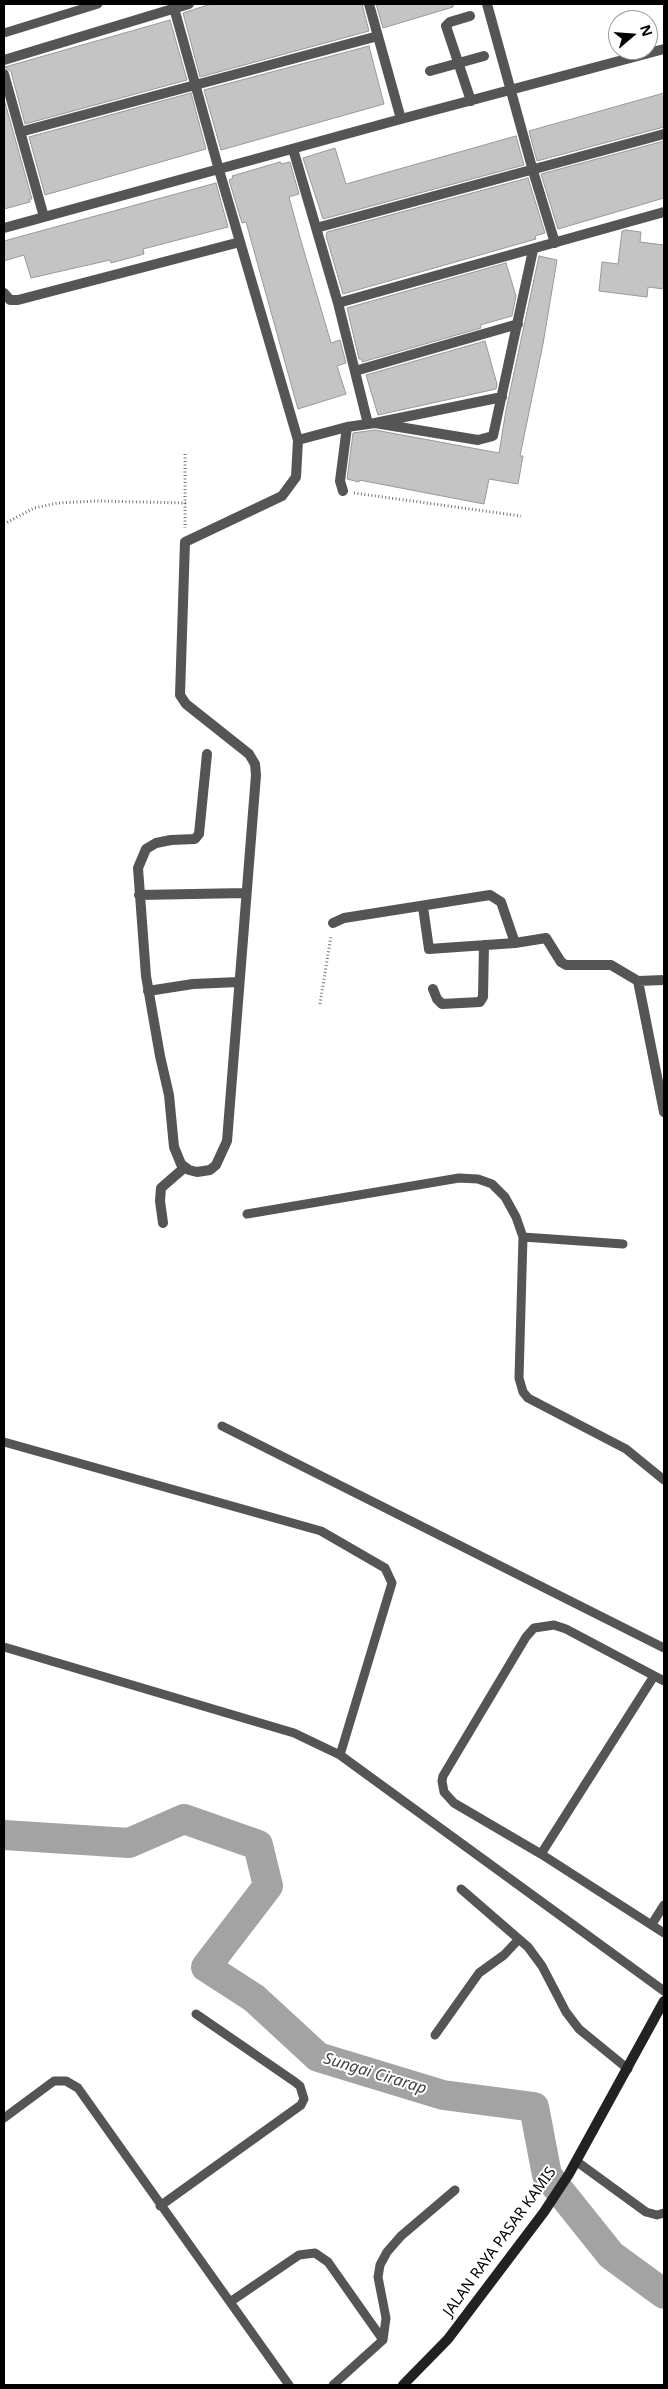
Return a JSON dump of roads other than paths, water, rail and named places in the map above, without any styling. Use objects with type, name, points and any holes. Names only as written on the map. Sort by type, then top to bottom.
[{"type":"main road","name":"JALAN RAYA PASAR KAMIS","points":[[403,2385],[448,2339],[544,2212],[576,2161],[664,2001]]},
{"type":"street","points":[[4,60],[189,4]]},
{"type":"street","points":[[369,4],[401,119]]},
{"type":"street","points":[[487,4],[510,91],[555,243]]},
{"type":"street","points":[[174,8],[298,440],[296,476],[282,496],[185,542],[180,695],[186,704],[249,754],[256,767],[226,1142],[221,1159],[210,1170],[197,1172],[184,1168],[178,1160],[174,1147],[170,1095],[160,1056],[148,991],[138,868],[146,849],[156,843],[195,839],[199,834],[207,754]]},
{"type":"street","points":[[470,16],[450,22],[446,26],[471,101]]},
{"type":"street","points":[[20,132],[378,36]]},
{"type":"street","points":[[4,228],[664,49]]},
{"type":"street","points":[[430,71],[484,56]]},
{"type":"street","points":[[4,74],[44,217]]},
{"type":"street","points":[[316,228],[533,171],[664,134]]},
{"type":"street","points":[[293,149],[371,424]]},
{"type":"street","points":[[338,303],[664,212]]},
{"type":"street","points":[[4,293],[10,300],[18,300],[240,242]]},
{"type":"street","points":[[371,424],[482,440],[495,433],[533,250]]},
{"type":"street","points":[[355,371],[518,324]]},
{"type":"street","points":[[298,440],[347,427],[371,424],[502,396]]},
{"type":"street","points":[[343,491],[340,481],[347,427]]},
{"type":"street","points":[[139,895],[246,893]]},
{"type":"street","points":[[333,922],[344,918],[423,907],[477,896],[495,896],[502,905],[515,943]]},
{"type":"street","points":[[423,907],[429,949],[515,943],[546,938],[561,962],[566,966],[611,965],[638,981],[664,980]]},
{"type":"street","points":[[433,990],[437,999],[442,1004],[480,1002],[483,997],[484,945]]},
{"type":"street","points":[[638,981],[664,1112]]},
{"type":"street","points":[[148,991],[192,984],[238,982]]},
{"type":"street","points":[[163,1223],[160,1200],[161,1188],[184,1168]]},
{"type":"lane","points":[[4,33],[98,4]]},
{"type":"lane","points":[[247,1214],[459,1178],[478,1179],[492,1184],[504,1197],[516,1217],[523,1237],[519,1378],[523,1392],[528,1398],[626,1449],[664,1480]]},
{"type":"lane","points":[[523,1237],[623,1244]]},
{"type":"lane","points":[[222,1426],[664,1648]]},
{"type":"lane","points":[[4,1442],[321,1531],[385,1568],[392,1583],[340,1755]]},
{"type":"lane","points":[[664,1681],[554,1625],[534,1628],[526,1637],[443,1776],[442,1787],[454,1803],[541,1854],[652,1924],[664,1934]]},
{"type":"lane","points":[[4,1647],[294,1733],[340,1755],[664,1991]]},
{"type":"lane","points":[[541,1854],[654,1676]]},
{"type":"lane","points":[[461,1889],[519,1939],[542,1966],[566,2012],[579,2028],[628,2069]]},
{"type":"lane","points":[[652,1924],[664,1905]]},
{"type":"lane","points":[[435,2035],[479,1973],[504,1955],[519,1939]]},
{"type":"lane","points":[[160,2206],[301,2105],[304,2099],[300,2086],[295,2082],[196,2014]]},
{"type":"lane","points":[[4,2118],[54,2081],[71,2083],[84,2094],[160,2206],[289,2385]]},
{"type":"lane","points":[[576,2161],[646,2212],[658,2215],[664,2214]]},
{"type":"lane","points":[[333,2385],[383,2340],[386,2324],[378,2277],[380,2265],[387,2252],[401,2236],[455,2190]]},
{"type":"lane","points":[[230,2302],[298,2255],[315,2253],[328,2262],[383,2340]]},
{"type":"waterway","name":"Sungai Cirarap","points":[[4,1835],[129,1843],[184,1819],[258,1845],[268,1886],[206,1967],[254,1998],[318,2057],[443,2095],[534,2107],[547,2175],[611,2255],[664,2294]]}]
